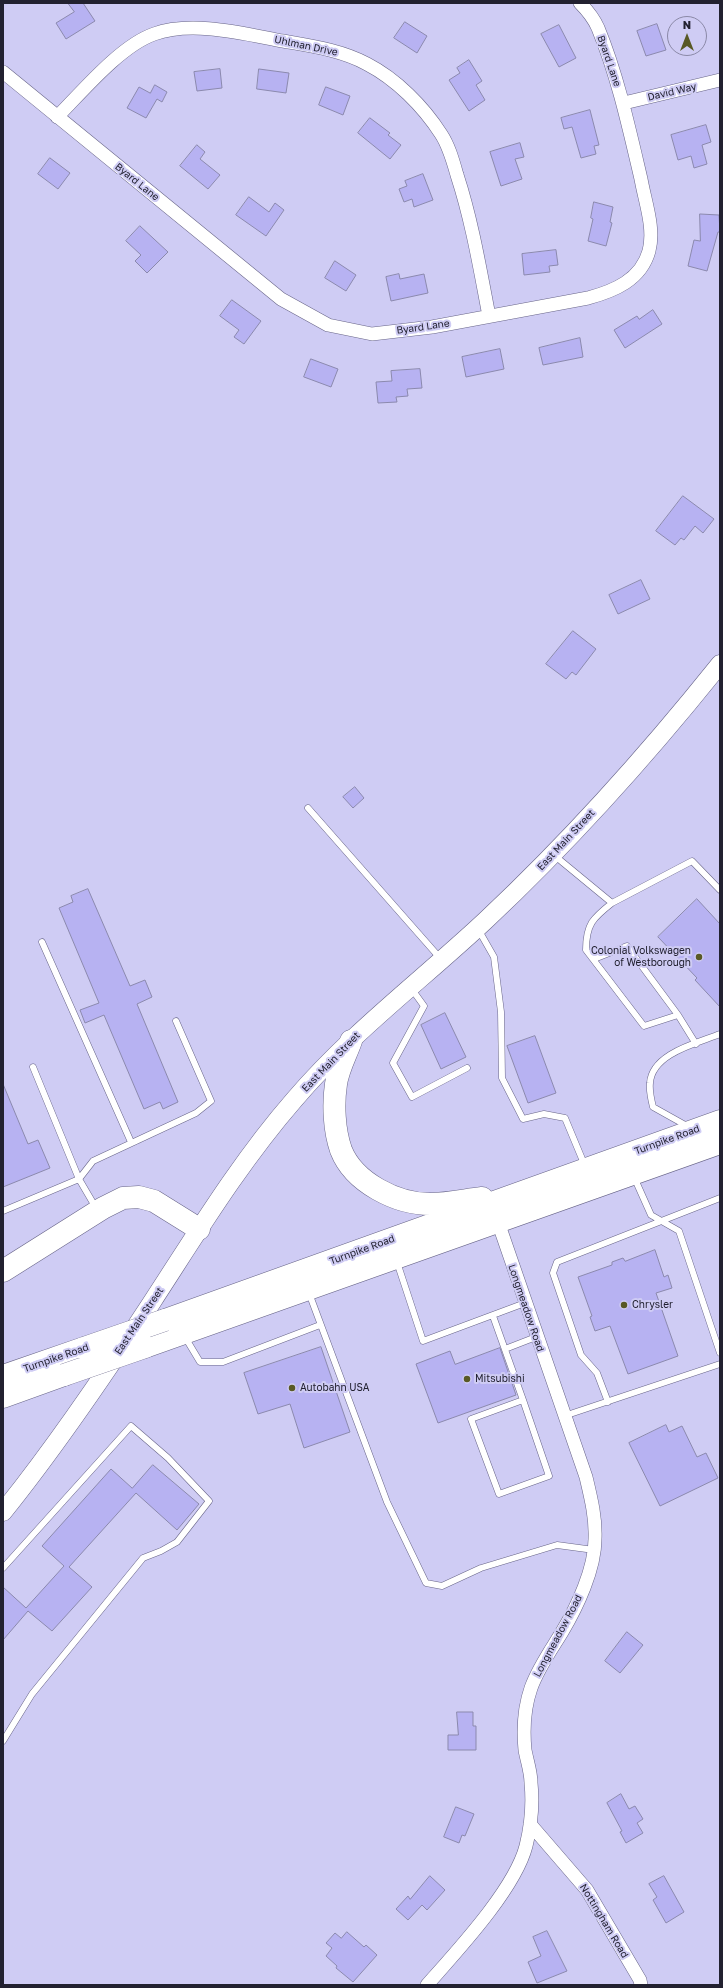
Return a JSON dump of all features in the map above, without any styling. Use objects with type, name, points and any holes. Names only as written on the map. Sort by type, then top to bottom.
[{"type":"highway","points":[[351,1041],[336,1083],[335,1108],[342,1150],[349,1163],[358,1174],[384,1192],[415,1202],[430,1204],[519,1194]]},
{"type":"highway","name":"Turnpike Road","points":[[3,1376],[165,1320],[720,1121]]},
{"type":"highway","name":"Turnpike Road","points":[[3,1397],[720,1143]]},
{"type":"highway","points":[[3,1271],[98,1211],[123,1198],[139,1197],[154,1201],[166,1207],[199,1229]]},
{"type":"highway","points":[[3,1362],[75,1351]]},
{"type":"main road","name":"East Main Street","points":[[3,1512],[62,1435],[199,1229],[260,1142],[294,1099],[351,1041],[441,959],[478,928],[553,855],[662,735],[720,664]]},
{"type":"street","name":"Byard Lane","points":[[3,72],[265,286],[298,309],[328,325],[372,334],[432,327],[605,293],[631,280],[640,270],[650,250],[650,223],[624,103],[597,26],[580,3]]},
{"type":"street","name":"Uhlman Drive","points":[[57,117],[119,56],[140,40],[170,29],[183,28],[234,32],[326,49],[366,63],[384,74],[413,100],[441,134],[449,150],[464,200],[489,316]]},
{"type":"street","name":"David Way","points":[[624,103],[720,80]]},
{"type":"street","name":"Longmeadow Road","points":[[427,1985],[475,1928],[513,1876],[526,1846],[530,1824],[531,1782],[525,1750],[523,1718],[531,1687],[578,1602],[589,1572],[596,1541],[594,1508],[586,1477],[536,1337],[498,1222]]},
{"type":"street","name":"Nottingham Road","points":[[530,1824],[587,1890],[640,1980],[641,1985]]},
{"type":"lane","points":[[308,808],[441,959]]},
{"type":"lane","points":[[553,855],[612,903]]},
{"type":"lane","points":[[678,1014],[644,1026],[586,950],[588,929],[594,917],[612,903],[692,861],[720,890]]},
{"type":"lane","points":[[478,928],[494,957],[501,1012],[502,1078],[523,1119],[544,1114],[565,1118],[586,1169]]},
{"type":"lane","points":[[42,942],[130,1142]]},
{"type":"lane","points":[[594,959],[627,946],[678,1014],[696,1044]]},
{"type":"lane","points":[[411,987],[424,1006],[393,1063],[412,1097],[467,1068]]},
{"type":"lane","points":[[3,1211],[79,1178],[94,1160],[130,1142],[196,1113],[211,1101],[176,1021]]},
{"type":"lane","points":[[695,1130],[652,1107],[650,1081],[655,1068],[667,1055],[720,1034]]},
{"type":"lane","points":[[33,1067],[79,1178],[98,1211]]},
{"type":"lane","points":[[633,1174],[651,1215],[679,1231],[720,1352]]},
{"type":"lane","points":[[608,1402],[597,1373],[581,1355],[553,1273],[557,1262],[720,1198]]},
{"type":"lane","points":[[396,1258],[423,1341],[525,1303]]},
{"type":"lane","points":[[308,1290],[387,1502],[426,1584],[442,1586],[481,1568],[557,1545],[594,1550]]},
{"type":"lane","points":[[493,1316],[549,1476],[499,1494],[471,1419],[522,1400]]},
{"type":"lane","points":[[184,1334],[200,1362],[223,1362],[320,1324]]},
{"type":"lane","points":[[505,1348],[536,1337]]},
{"type":"lane","points":[[564,1416],[720,1364]]},
{"type":"lane","points":[[3,1568],[130,1426],[168,1458],[209,1501],[177,1542],[162,1551],[143,1558],[32,1694],[3,1741]]},
{"type":"building","points":[[68,3],[83,3],[95,21],[66,39],[56,23],[74,12]]},
{"type":"building","points":[[405,22],[427,36],[417,53],[394,38]]},
{"type":"building","points":[[657,24],[666,50],[646,56],[637,31]]},
{"type":"building","points":[[559,25],[576,58],[559,67],[541,34]]},
{"type":"building","points":[[469,60],[482,81],[476,85],[485,100],[469,111],[449,80],[460,73],[457,68]]},
{"type":"building","points":[[220,69],[222,88],[197,91],[194,72]]},
{"type":"building","points":[[259,69],[289,73],[286,93],[257,89]]},
{"type":"building","points":[[155,85],[167,92],[162,102],[157,99],[146,118],[127,108],[139,87],[150,93]]},
{"type":"building","points":[[326,87],[350,96],[343,115],[319,105]]},
{"type":"building","points":[[590,110],[599,145],[594,146],[596,154],[581,158],[572,127],[564,129],[561,118]]},
{"type":"building","points":[[370,118],[390,133],[388,135],[401,145],[390,159],[358,133]]},
{"type":"building","points":[[706,125],[711,142],[702,145],[707,164],[694,168],[691,156],[678,160],[671,135]]},
{"type":"building","points":[[520,143],[524,157],[515,159],[522,179],[501,186],[490,152]]},
{"type":"building","points":[[197,145],[205,152],[200,159],[220,175],[208,189],[180,166]]},
{"type":"building","points":[[50,158],[70,173],[58,189],[38,174]]},
{"type":"building","points":[[423,174],[433,200],[414,207],[412,199],[404,202],[399,189],[407,186],[405,181]]},
{"type":"building","points":[[249,197],[269,212],[275,203],[284,210],[266,236],[236,215]]},
{"type":"building","points":[[594,202],[613,207],[610,222],[612,223],[606,246],[588,241],[593,219],[591,218]]},
{"type":"building","points":[[700,214],[719,215],[720,232],[718,232],[707,271],[688,266],[694,240],[700,241]]},
{"type":"building","points":[[140,226],[168,252],[147,273],[135,261],[141,255],[126,241]]},
{"type":"building","points":[[556,250],[558,265],[549,266],[550,272],[524,275],[522,254]]},
{"type":"building","points":[[335,261],[356,275],[346,291],[325,278]]},
{"type":"building","points":[[399,274],[400,279],[424,274],[428,293],[391,301],[386,277]]},
{"type":"building","points":[[232,300],[261,321],[244,344],[234,337],[239,330],[220,316]]},
{"type":"building","points":[[653,310],[662,324],[625,348],[614,330],[637,316],[639,319]]},
{"type":"building","points":[[580,338],[583,357],[543,365],[539,348]]},
{"type":"building","points":[[500,349],[504,369],[466,377],[462,357]]},
{"type":"building","points":[[311,359],[338,369],[331,387],[304,377]]},
{"type":"building","points":[[420,369],[422,388],[407,389],[408,396],[396,397],[397,402],[378,403],[376,382],[392,381],[391,371]]},
{"type":"building","points":[[683,496],[714,519],[703,533],[695,526],[684,540],[681,538],[675,545],[656,531]]},
{"type":"building","points":[[641,580],[650,599],[618,614],[609,595]]},
{"type":"building","points":[[573,631],[596,649],[576,675],[572,672],[566,679],[546,664]]},
{"type":"building","points":[[355,787],[364,798],[353,808],[343,797]]},
{"type":"building","points":[[88,889],[130,986],[145,980],[152,997],[137,1004],[178,1102],[163,1109],[160,1102],[144,1109],[104,1015],[85,1023],[80,1010],[99,1003],[59,908],[73,902],[71,896]]},
{"type":"building","name":"Colonial Volkswagen of Westborough","points":[[697,899],[720,924],[720,1007],[695,980],[697,978],[658,937]]},
{"type":"building","points":[[445,1013],[466,1057],[441,1069],[421,1025]]},
{"type":"building","points":[[535,1036],[556,1093],[528,1103],[507,1046]]},
{"type":"building","points":[[3,1084],[28,1144],[38,1140],[50,1168],[3,1187]]},
{"type":"building","name":"Chrysler","points":[[655,1250],[664,1277],[668,1275],[672,1288],[656,1293],[678,1356],[628,1374],[610,1326],[595,1331],[590,1317],[592,1316],[578,1277],[612,1265],[612,1262],[623,1258],[625,1261]]},
{"type":"building","name":"Autobahn USA","points":[[321,1347],[350,1432],[304,1448],[290,1404],[258,1414],[244,1373]]},
{"type":"building","name":"Mitsubishi","points":[[500,1348],[516,1395],[438,1423],[416,1364],[450,1351],[455,1364]]},
{"type":"building","points":[[666,1425],[669,1432],[682,1426],[697,1457],[706,1453],[718,1478],[660,1506],[629,1443]]},
{"type":"building","points":[[153,1465],[199,1504],[177,1530],[136,1493],[69,1567],[92,1587],[52,1631],[28,1611],[3,1640],[3,1587],[26,1608],[64,1566],[42,1546],[111,1469],[132,1488]]},
{"type":"building","points":[[627,1632],[643,1645],[620,1673],[605,1661]]},
{"type":"building","points":[[457,1712],[473,1712],[473,1726],[476,1726],[476,1750],[448,1750],[448,1735],[458,1735]]},
{"type":"building","points":[[621,1794],[629,1809],[635,1806],[643,1819],[637,1823],[643,1833],[626,1843],[620,1832],[622,1831],[607,1803]]},
{"type":"building","points":[[456,1807],[474,1814],[465,1836],[462,1835],[459,1843],[444,1837]]},
{"type":"building","points":[[430,1876],[445,1890],[427,1910],[422,1905],[408,1920],[396,1909],[408,1896],[410,1899]]},
{"type":"building","points":[[664,1876],[684,1912],[666,1923],[653,1900],[657,1897],[649,1884]]},
{"type":"building","points":[[547,1931],[567,1971],[537,1983],[528,1962],[541,1956],[533,1937]]},
{"type":"building","points":[[347,1932],[364,1947],[366,1945],[377,1955],[353,1982],[336,1968],[337,1966],[326,1956],[332,1948],[326,1943],[335,1933],[341,1938]]},
{"type":"place","name":"Colonial Volkswagen of Westborough","points":[[699,957]]},
{"type":"place","name":"Chrysler","points":[[624,1305]]},
{"type":"place","name":"Mitsubishi","points":[[467,1379]]},
{"type":"place","name":"Autobahn USA","points":[[292,1388]]}]
